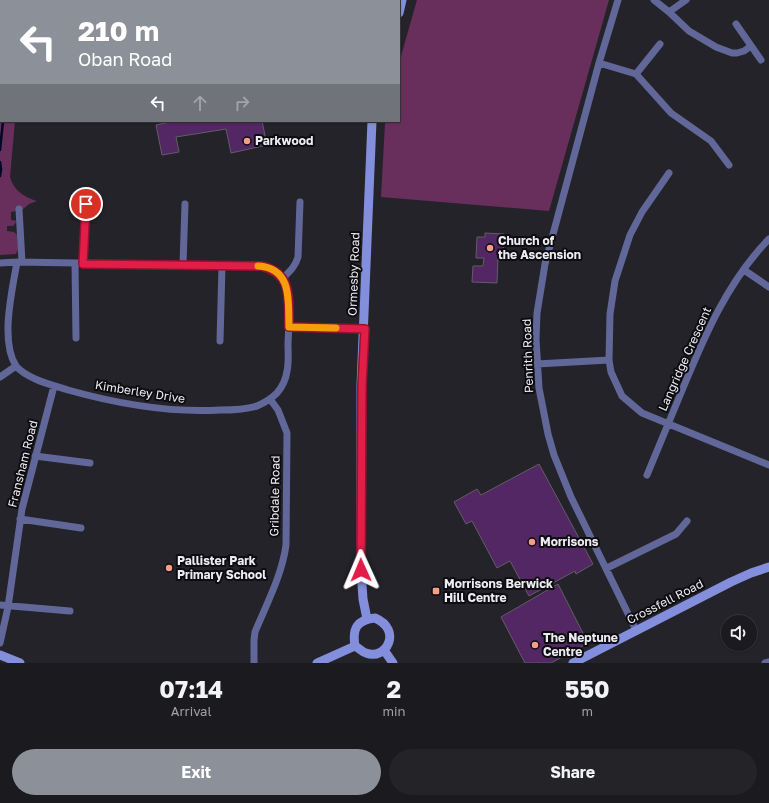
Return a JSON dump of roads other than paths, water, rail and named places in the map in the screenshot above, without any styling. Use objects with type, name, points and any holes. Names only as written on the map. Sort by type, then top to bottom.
[{"type":"street","name":"Penrith Road","points":[[618,0],[599,63],[545,264],[537,313],[536,339],[539,388],[543,413],[554,455],[572,497],[636,630]]},
{"type":"street","points":[[654,0],[689,31],[716,47],[732,53],[744,50],[751,46]]},
{"type":"street","points":[[669,12],[686,0]]},
{"type":"street","points":[[736,24],[761,60]]},
{"type":"street","points":[[636,74],[660,44]]},
{"type":"street","points":[[599,63],[636,74],[671,113],[711,141],[729,165]]},
{"type":"street","name":"Ormesby Road","points":[[367,619],[363,599],[360,544],[362,386],[372,122]]},
{"type":"street","points":[[669,173],[642,212],[622,256],[615,281],[610,314],[608,360],[611,372],[622,396],[642,413],[769,465]]},
{"type":"street","points":[[0,263],[20,262],[261,266],[272,270],[283,278],[296,264],[298,257],[300,202]]},
{"type":"street","points":[[83,264],[86,204]]},
{"type":"street","points":[[183,265],[185,204]]},
{"type":"street","points":[[0,377],[16,366],[7,345],[6,331],[20,262],[19,209]]},
{"type":"street","name":"Langridge Crescent","points":[[647,475],[703,339],[728,293],[769,239]]},
{"type":"street","points":[[75,263],[76,338]]},
{"type":"street","points":[[220,341],[222,266]]},
{"type":"street","points":[[744,270],[769,287]]},
{"type":"street","name":"Kimberley Drive","points":[[16,366],[33,377],[54,386],[115,402],[185,411],[234,410],[253,407],[270,399],[282,386],[287,372],[289,327],[288,292],[283,278]]},
{"type":"street","points":[[289,327],[365,329]]},
{"type":"street","points":[[537,364],[608,360]]},
{"type":"street","name":"Fransham Road","points":[[0,643],[8,607],[20,520],[35,456],[54,386]]},
{"type":"street","name":"Gribdale Road","points":[[254,663],[255,632],[280,572],[286,545],[287,433],[278,410],[270,399]]},
{"type":"street","points":[[35,456],[90,464]]},
{"type":"street","points":[[20,520],[80,528]]},
{"type":"street","points":[[607,568],[676,534],[687,521]]},
{"type":"street","name":"Crossfell Road","points":[[576,662],[738,579],[769,567]]},
{"type":"street","points":[[0,605],[8,607],[70,611]]},
{"type":"street","points":[[375,618],[383,621],[390,631],[388,644],[384,650],[377,654],[365,653],[356,646],[354,632],[358,624],[367,619],[375,618]]},
{"type":"street","points":[[317,663],[356,646]]},
{"type":"street","points":[[384,650],[393,663]]},
{"type":"street","points":[[0,655],[20,663]]},
{"type":"street","points":[[765,663],[769,662]]},
{"type":"waterway","points":[[0,150],[3,122]]},
{"type":"waterway","points":[[0,162],[0,176]]},
{"type":"place","name":"Parkwood","points":[[247,141]]},
{"type":"place","name":"Church of the Ascension","points":[[490,248]]},
{"type":"place","name":"Morrisons","points":[[532,542]]},
{"type":"place","name":"Pallister Park Primary School","points":[[169,568]]},
{"type":"place","name":"Morrisons Berwick Hill Centre","points":[[436,591]]},
{"type":"place","name":"The Neptune Centre","points":[[535,645]]}]
